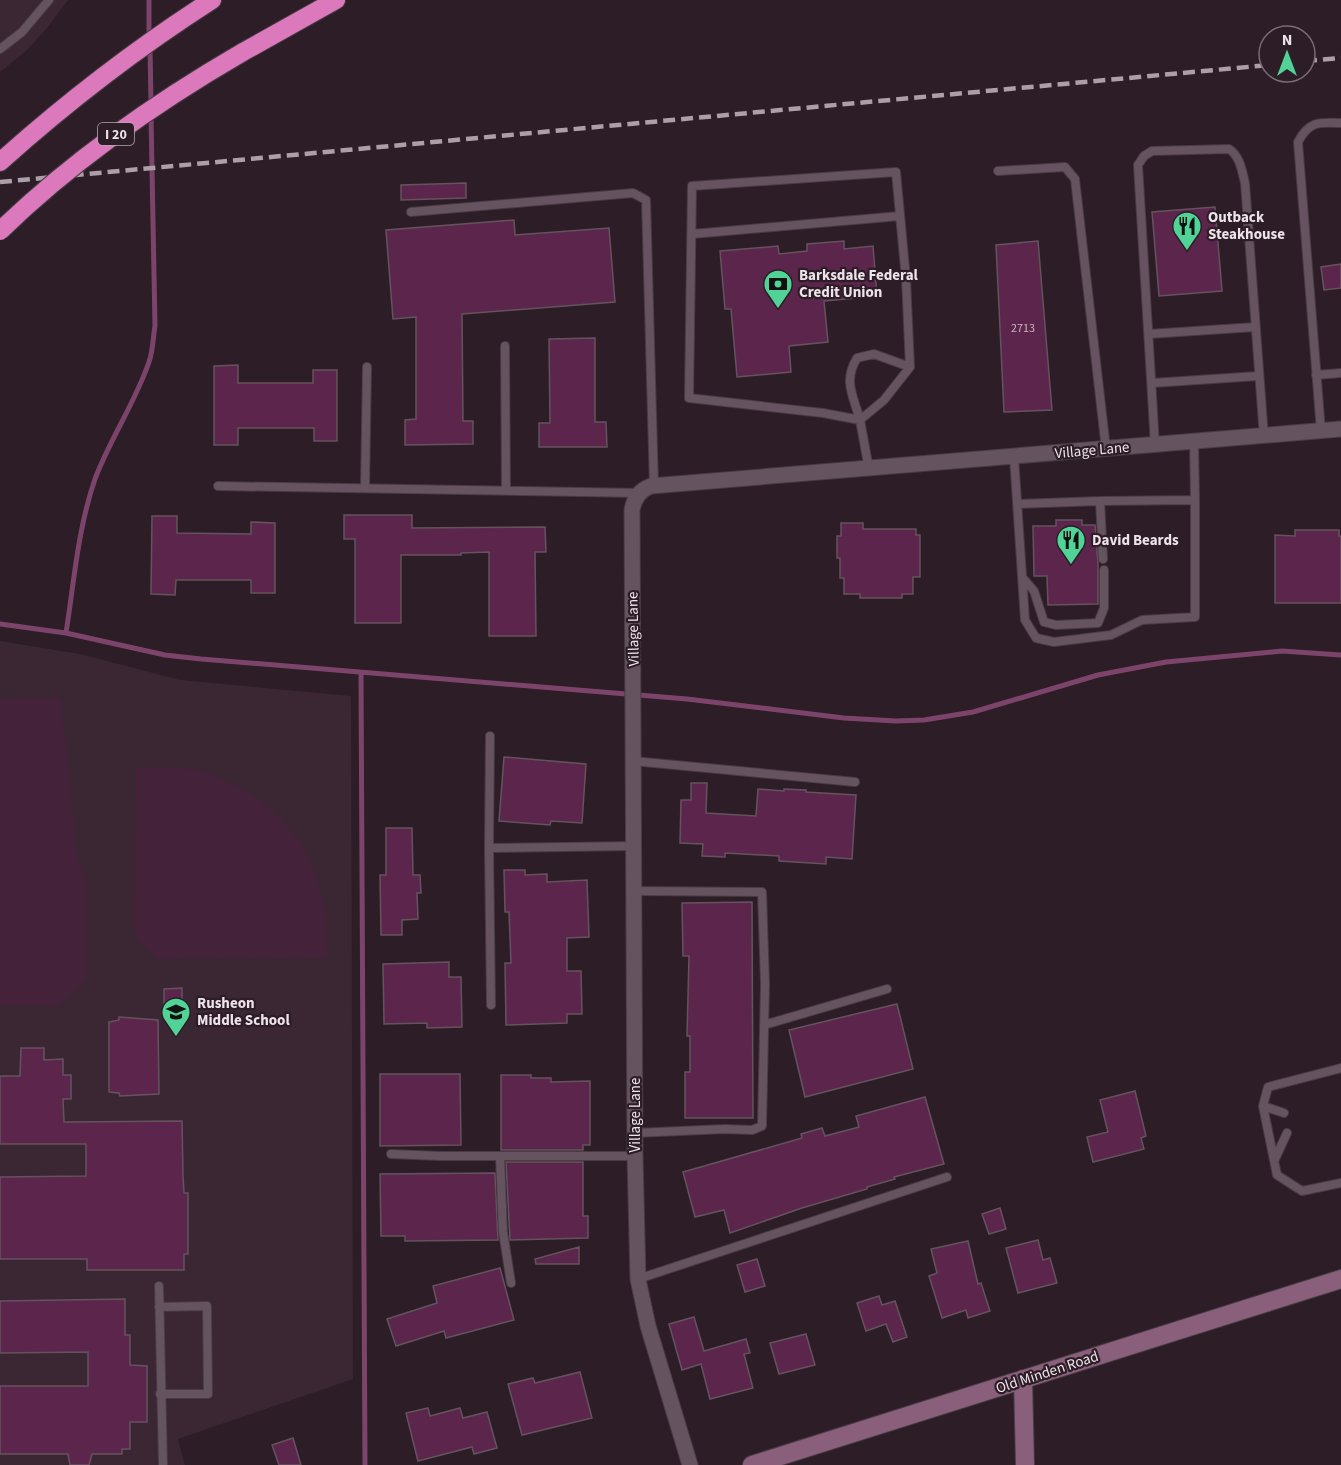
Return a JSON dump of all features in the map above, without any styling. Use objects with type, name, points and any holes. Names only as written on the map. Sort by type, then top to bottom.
[{"type":"highway","points":[[0,162],[106,74],[160,33],[212,0]]},
{"type":"highway","name":"I 20","points":[[0,231],[37,196],[148,110],[243,52],[336,0]]},
{"type":"main road","name":"Old Minden Road","points":[[752,1465],[1341,1279]]},
{"type":"main road","points":[[1023,1380],[1025,1465]]},
{"type":"street","name":"Village Lane","points":[[690,1465],[646,1319],[638,1279],[635,1156],[632,510],[639,493],[654,486],[1341,429]]},
{"type":"lane","points":[[0,49],[22,32],[49,0]]},
{"type":"lane","points":[[1321,431],[1298,142],[1305,129],[1321,122],[1341,123]]},
{"type":"lane","points":[[1155,446],[1138,165],[1144,156],[1152,151],[1229,149],[1235,153],[1245,183],[1264,437]]},
{"type":"lane","points":[[998,171],[1065,167],[1075,179],[1106,449]]},
{"type":"lane","points":[[896,172],[906,279],[910,367],[884,399],[860,420],[823,413],[689,398],[692,186],[896,172]]},
{"type":"lane","points":[[411,212],[633,193],[646,200],[654,486]]},
{"type":"lane","points":[[692,234],[900,216]]},
{"type":"lane","points":[[1149,334],[1255,327]]},
{"type":"lane","points":[[505,346],[506,490]]},
{"type":"lane","points":[[869,469],[860,420],[850,385],[850,370],[857,358],[874,354],[910,367]]},
{"type":"lane","points":[[365,488],[367,367]]},
{"type":"lane","points":[[1316,375],[1341,373]]},
{"type":"lane","points":[[1152,384],[1258,376]]},
{"type":"lane","points":[[1014,457],[1025,620],[1036,638],[1054,642],[1111,635],[1142,620],[1195,617],[1194,442]]},
{"type":"lane","points":[[218,486],[639,493]]},
{"type":"lane","points":[[1017,504],[1195,500]]},
{"type":"lane","points":[[1100,501],[1103,559]]},
{"type":"lane","points":[[1022,577],[1034,591],[1044,622],[1056,625],[1098,623],[1104,608],[1104,570]]},
{"type":"lane","points":[[490,736],[491,1005]]},
{"type":"lane","points":[[633,761],[855,782]]},
{"type":"lane","points":[[489,848],[634,846]]},
{"type":"lane","points":[[634,891],[762,892],[764,1025],[762,1126],[752,1130],[635,1133]]},
{"type":"lane","points":[[764,1025],[887,989]]},
{"type":"lane","points":[[1341,1068],[1268,1087],[1263,1106],[1277,1175],[1302,1191],[1341,1183]]},
{"type":"lane","points":[[1263,1106],[1284,1113]]},
{"type":"lane","points":[[1274,1160],[1287,1133]]},
{"type":"lane","points":[[391,1154],[635,1156]]},
{"type":"lane","points":[[500,1156],[503,1232],[511,1283]]},
{"type":"lane","points":[[638,1279],[947,1177]]},
{"type":"lane","points":[[159,1286],[163,1465]]},
{"type":"lane","points":[[159,1307],[207,1306],[208,1394],[160,1394]]},
{"type":"shaded area","points":[[0,0],[68,0],[27,50],[0,72]]},
{"type":"shaded area","name":"Rusheon Middle School","points":[[0,641],[80,654],[180,680],[351,696],[353,1379],[178,1439],[185,1465],[0,1465]]},
{"type":"shaded area","points":[[61,698],[77,855],[87,889],[87,977],[58,1006],[0,1006],[0,699]]},
{"type":"shaded area","points":[[136,767],[188,769],[213,775],[264,803],[283,820],[298,839],[310,860],[318,883],[327,932],[327,958],[157,959],[135,936]]},
{"type":"building","points":[[466,183],[466,198],[401,200],[401,185]]},
{"type":"building","name":"Outback Steakhouse","points":[[1215,207],[1222,291],[1159,296],[1152,212]]},
{"type":"building","points":[[514,220],[515,235],[609,228],[615,302],[462,314],[463,421],[473,421],[473,444],[405,445],[405,420],[416,419],[416,317],[393,319],[386,230]]},
{"type":"building","name":"Barksdale Federal Credit Union","points":[[844,241],[844,249],[873,246],[877,296],[824,301],[828,342],[789,346],[791,372],[737,377],[731,309],[725,309],[720,251],[778,246],[779,254],[807,251],[807,244]]},
{"type":"building","points":[[1038,241],[1052,410],[1004,412],[996,245]]},
{"type":"building","points":[[1341,264],[1341,288],[1324,290],[1321,267]]},
{"type":"building","points":[[595,338],[595,422],[606,422],[607,447],[539,447],[539,423],[550,423],[549,339]]},
{"type":"building","points":[[238,365],[238,383],[313,383],[313,370],[337,370],[337,441],[314,441],[314,428],[238,428],[238,445],[214,445],[214,366]]},
{"type":"building","points":[[344,515],[412,515],[412,528],[545,527],[546,552],[535,552],[536,636],[489,636],[489,552],[461,553],[461,555],[401,555],[401,623],[355,623],[355,539],[344,539]]},
{"type":"building","points":[[152,516],[177,516],[177,533],[251,534],[251,522],[275,523],[275,593],[251,593],[251,580],[176,580],[175,595],[151,594]]},
{"type":"building","name":"David Beards","points":[[1056,520],[1082,520],[1082,525],[1095,525],[1098,604],[1048,605],[1047,576],[1034,576],[1033,526],[1056,526]]},
{"type":"building","points":[[841,523],[863,523],[863,529],[916,529],[916,535],[920,535],[920,577],[913,577],[913,594],[902,594],[902,598],[860,598],[860,594],[844,594],[844,578],[840,578],[840,558],[837,558],[837,536],[841,536]]},
{"type":"building","points":[[1295,530],[1339,530],[1339,536],[1341,536],[1341,603],[1275,603],[1275,535],[1295,536]]},
{"type":"building","points":[[504,757],[586,764],[582,823],[551,821],[550,825],[499,821]]},
{"type":"building","points":[[691,783],[707,783],[706,813],[756,816],[758,789],[806,790],[806,792],[856,795],[852,859],[826,857],[826,864],[779,861],[779,856],[725,853],[725,857],[702,856],[703,844],[680,843],[681,800],[691,800]]},
{"type":"building","points":[[386,828],[412,828],[413,875],[420,875],[421,893],[417,893],[418,919],[402,920],[402,935],[381,935],[380,875],[386,875]]},
{"type":"building","points":[[504,870],[525,870],[525,875],[547,874],[547,882],[587,880],[589,937],[567,938],[567,971],[581,971],[582,1014],[567,1014],[567,1023],[506,1025],[505,963],[511,963],[509,912],[505,912]]},
{"type":"building","points":[[752,902],[753,1118],[685,1118],[685,1072],[690,1072],[690,1036],[687,1036],[689,956],[683,956],[682,903]]},
{"type":"building","points":[[449,962],[449,977],[461,977],[462,1027],[427,1028],[427,1023],[384,1024],[383,964]]},
{"type":"building","points":[[182,988],[182,1005],[164,1005],[164,989]]},
{"type":"building","points":[[897,1004],[913,1069],[805,1097],[789,1030]]},
{"type":"building","points":[[119,1017],[158,1020],[159,1094],[120,1096],[119,1093],[109,1092],[109,1022],[119,1020]]},
{"type":"building","points":[[21,1048],[44,1048],[44,1060],[63,1059],[63,1075],[71,1075],[71,1099],[63,1099],[64,1122],[182,1121],[184,1193],[188,1193],[188,1254],[184,1254],[184,1270],[87,1270],[87,1259],[0,1259],[0,1177],[86,1176],[86,1144],[0,1144],[0,1076],[20,1076]]},
{"type":"building","points":[[380,1074],[460,1074],[461,1145],[380,1146]]},
{"type":"building","points":[[501,1075],[531,1075],[531,1078],[551,1078],[551,1082],[590,1081],[590,1145],[583,1145],[583,1150],[501,1150]]},
{"type":"building","points":[[1135,1091],[1146,1136],[1141,1138],[1144,1149],[1093,1162],[1087,1137],[1108,1132],[1100,1100]]},
{"type":"building","points":[[925,1097],[944,1164],[894,1177],[895,1179],[867,1187],[867,1189],[730,1233],[724,1210],[695,1217],[683,1172],[802,1138],[801,1134],[822,1128],[825,1136],[859,1127],[856,1116]]},
{"type":"building","points":[[506,1162],[583,1162],[583,1216],[588,1216],[588,1238],[510,1240]]},
{"type":"building","points":[[495,1173],[498,1240],[405,1241],[405,1236],[381,1236],[380,1174]]},
{"type":"building","points":[[1000,1208],[1006,1229],[989,1234],[982,1214]]},
{"type":"building","points":[[1038,1240],[1043,1260],[1050,1258],[1057,1283],[1018,1293],[1006,1248]]},
{"type":"building","points":[[968,1241],[978,1284],[981,1283],[990,1311],[968,1318],[966,1310],[942,1318],[929,1276],[937,1273],[931,1249]]},
{"type":"building","points":[[579,1247],[579,1264],[536,1264],[535,1259]]},
{"type":"building","points":[[757,1259],[765,1286],[745,1292],[737,1265]]},
{"type":"building","points":[[500,1268],[514,1320],[446,1338],[444,1331],[396,1346],[387,1319],[437,1303],[433,1286]]},
{"type":"building","points":[[879,1296],[882,1305],[895,1301],[907,1337],[893,1342],[886,1324],[866,1331],[857,1303]]},
{"type":"building","points":[[125,1299],[125,1335],[130,1335],[130,1365],[147,1366],[147,1422],[130,1422],[130,1449],[122,1449],[122,1454],[92,1454],[89,1465],[70,1465],[68,1454],[0,1454],[0,1386],[88,1386],[88,1352],[0,1353],[0,1301]]},
{"type":"building","points":[[694,1317],[704,1351],[746,1339],[750,1353],[744,1354],[753,1388],[710,1399],[701,1364],[682,1370],[669,1324]]},
{"type":"building","points":[[806,1334],[815,1365],[779,1374],[770,1343]]},
{"type":"building","points":[[580,1372],[592,1418],[522,1435],[508,1384],[533,1378],[535,1383]]},
{"type":"building","points":[[428,1408],[430,1416],[460,1408],[463,1418],[487,1412],[497,1448],[474,1454],[472,1447],[418,1461],[406,1413]]},
{"type":"building","points":[[293,1438],[301,1465],[279,1465],[272,1445]]},
{"type":"waterway","points":[[149,0],[149,37]]},
{"type":"waterway","points":[[150,47],[151,103]]},
{"type":"waterway","points":[[66,633],[77,555],[89,498],[101,464],[143,377],[152,349],[155,326],[151,116]]},
{"type":"waterway","points":[[0,624],[66,633],[165,655],[201,659],[687,699],[844,718],[896,721],[924,720],[973,712],[1098,675],[1166,662],[1282,651],[1341,655]]},
{"type":"waterway","points":[[361,673],[365,1465]]},
{"type":"railway","points":[[1317,60],[1341,58]]},
{"type":"railway","points":[[0,182],[1257,66]]},
{"type":"place","name":"Outback Steakhouse","points":[[1187,252]]},
{"type":"place","name":"Barksdale Federal Credit Union","points":[[778,310]]},
{"type":"place","name":"David Beards","points":[[1071,566]]},
{"type":"place","name":"Rusheon Middle School","points":[[176,1038]]}]
